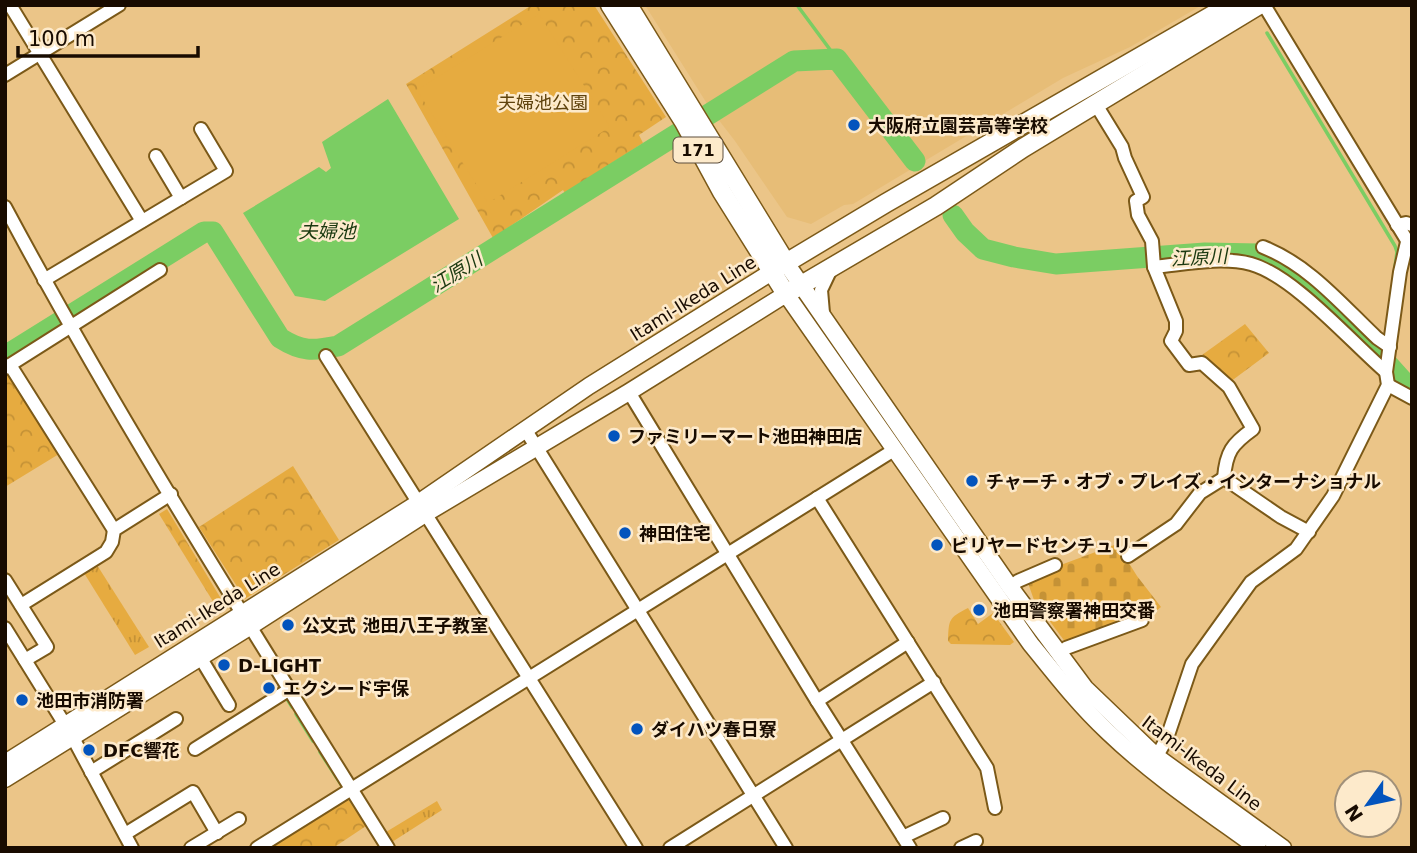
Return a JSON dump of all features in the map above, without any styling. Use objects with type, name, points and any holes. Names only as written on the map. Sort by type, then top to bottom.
[{"type":"highway","name":"171","points":[[610,5],[684,122],[722,192],[779,268]]},
{"type":"highway","name":"171","points":[[628,5],[793,290]]},
{"type":"highway","points":[[779,268],[1230,5]]},
{"type":"highway","points":[[793,290],[936,206],[1095,103],[1262,5]]},
{"type":"main road","name":"Itami-Ikeda Line","points":[[5,779],[68,731],[421,508],[524,429],[589,386],[779,268]]},
{"type":"main road","name":"Itami-Ikeda Line","points":[[793,290],[826,318],[1010,587],[1085,688],[1153,763],[1258,848]]},
{"type":"main road","name":"Itami-Ikeda Line","points":[[421,508],[537,448],[793,290]]},
{"type":"main road","name":"Itami-Ikeda Line","points":[[793,290],[894,450],[1030,643],[1065,687],[1108,733],[1283,848]]},
{"type":"main road","name":"Itami-Ikeda Line","points":[[5,763],[200,657],[246,620]]},
{"type":"street","points":[[10,5],[142,221]]},
{"type":"street","points":[[5,75],[119,5]]},
{"type":"street","points":[[1153,763],[1167,738],[1192,664],[1251,582],[1296,549],[1333,496],[1387,376],[1400,272],[1410,245],[1262,5]]},
{"type":"street","points":[[1095,103],[1122,148],[1143,197],[1136,201],[1138,215],[1152,241],[1154,267],[1176,321],[1176,331],[1171,341],[1189,365],[1202,363],[1229,387],[1253,429],[1235,442],[1225,460],[1224,478]]},
{"type":"street","points":[[44,280],[226,171],[201,130]]},
{"type":"street","points":[[156,156],[181,198]]},
{"type":"street","points":[[5,207],[67,320],[246,620],[388,848]]},
{"type":"street","points":[[1397,225],[1412,225]]},
{"type":"street","points":[[1263,247],[1301,266],[1389,351]]},
{"type":"street","points":[[1154,267],[1226,261],[1250,264],[1268,271],[1296,290],[1412,398]]},
{"type":"street","points":[[826,318],[821,303],[821,289],[828,272],[835,265]]},
{"type":"street","points":[[21,605],[106,552],[112,542],[114,530],[8,366],[67,320],[160,270]]},
{"type":"street","points":[[326,356],[636,848]]},
{"type":"street","points":[[629,393],[907,843],[943,818]]},
{"type":"street","points":[[524,429],[786,848]]},
{"type":"street","points":[[257,848],[894,450]]},
{"type":"street","points":[[1224,478],[1281,517],[1309,532]]},
{"type":"street","points":[[1128,556],[1176,524],[1200,493],[1224,478]]},
{"type":"street","points":[[114,530],[171,494]]},
{"type":"street","points":[[817,498],[987,768],[995,808]]},
{"type":"street","points":[[1010,587],[1055,565]]},
{"type":"street","points":[[5,580],[47,647],[25,660]]},
{"type":"street","points":[[1058,653],[1142,620]]},
{"type":"street","points":[[5,628],[68,731],[132,848]]},
{"type":"street","points":[[817,701],[908,642]]},
{"type":"street","points":[[200,657],[229,705]]},
{"type":"street","points":[[670,848],[934,682]]},
{"type":"street","points":[[195,749],[290,689]]},
{"type":"street","points":[[91,772],[176,719]]},
{"type":"street","points":[[125,834],[194,792],[217,832]]},
{"type":"street","points":[[191,848],[239,820]]},
{"type":"street","points":[[375,826],[376,848]]},
{"type":"street","points":[[961,848],[975,841]]},
{"type":"shaded area","name":"大阪府立園芸高等学校","points":[[645,5],[1202,5],[1130,47],[1063,78],[853,204],[844,205],[811,224],[787,217],[711,110]]},
{"type":"green space","name":"夫婦池公園","points":[[532,5],[594,5],[666,117],[639,135],[643,143],[565,193],[563,190],[493,238],[406,84]]},
{"type":"green space","points":[[539,14],[610,127],[488,203],[417,90]]},
{"type":"green space","points":[[1245,324],[1269,353],[1230,382],[1202,355]]},
{"type":"green space","points":[[8,373],[59,454],[5,487],[5,375]]},
{"type":"green space","points":[[293,466],[339,540],[245,599],[199,527]]},
{"type":"green space","points":[[167,509],[223,602],[217,608],[159,514]]},
{"type":"green space","points":[[1117,544],[1161,607],[1066,643],[1034,600],[1028,583],[1059,571],[1058,566]]},
{"type":"green space","points":[[97,565],[149,647],[135,655],[84,573]]},
{"type":"green space","points":[[968,608],[978,624],[993,613],[1014,642],[1010,645],[951,644],[948,641],[951,620]]},
{"type":"green space","points":[[346,796],[366,826],[333,848],[264,848]]},
{"type":"green space","points":[[437,801],[442,810],[392,842],[386,832]]},
{"type":"water","name":"夫婦池","points":[[388,99],[459,219],[325,301],[295,296],[243,213],[319,167],[326,172],[331,168],[322,142]]},
{"type":"waterway","points":[[797,5],[837,59]]},
{"type":"waterway","points":[[1267,33],[1395,246],[1395,267]]},
{"type":"waterway","name":"江原川","points":[[5,356],[204,232],[213,232],[280,338],[308,349],[338,346],[794,61],[837,59],[915,161]]},
{"type":"waterway","name":"江原川","points":[[953,215],[965,232],[983,249],[1056,264],[1205,253],[1259,254],[1290,269],[1376,351],[1403,381],[1412,386]]},
{"type":"waterway","points":[[287,699],[292,707]]},
{"type":"waterway","points":[[296,714],[313,741]]},
{"type":"waterway","points":[[320,752],[357,809]]},
{"type":"place","name":"大阪府立園芸高等学校","points":[[854,125]]},
{"type":"place","name":"ファミリーマート池田神田店","points":[[614,436]]},
{"type":"place","name":"チャーチ・オブ・プレイズ・インターナショナル","points":[[972,481]]},
{"type":"place","name":"神田住宅","points":[[625,533]]},
{"type":"place","name":"ビリヤードセンチュリー","points":[[937,545]]},
{"type":"place","name":"池田警察署神田交番","points":[[979,610]]},
{"type":"place","name":"公文式 池田八王子教室","points":[[288,625]]},
{"type":"place","name":"D-LIGHT","points":[[224,665]]},
{"type":"place","name":"エクシード宇保","points":[[269,688]]},
{"type":"place","name":"池田市消防署","points":[[22,700]]},
{"type":"place","name":"ダイハツ春日寮","points":[[637,729]]},
{"type":"place","name":"DFC響花","points":[[89,750]]}]
